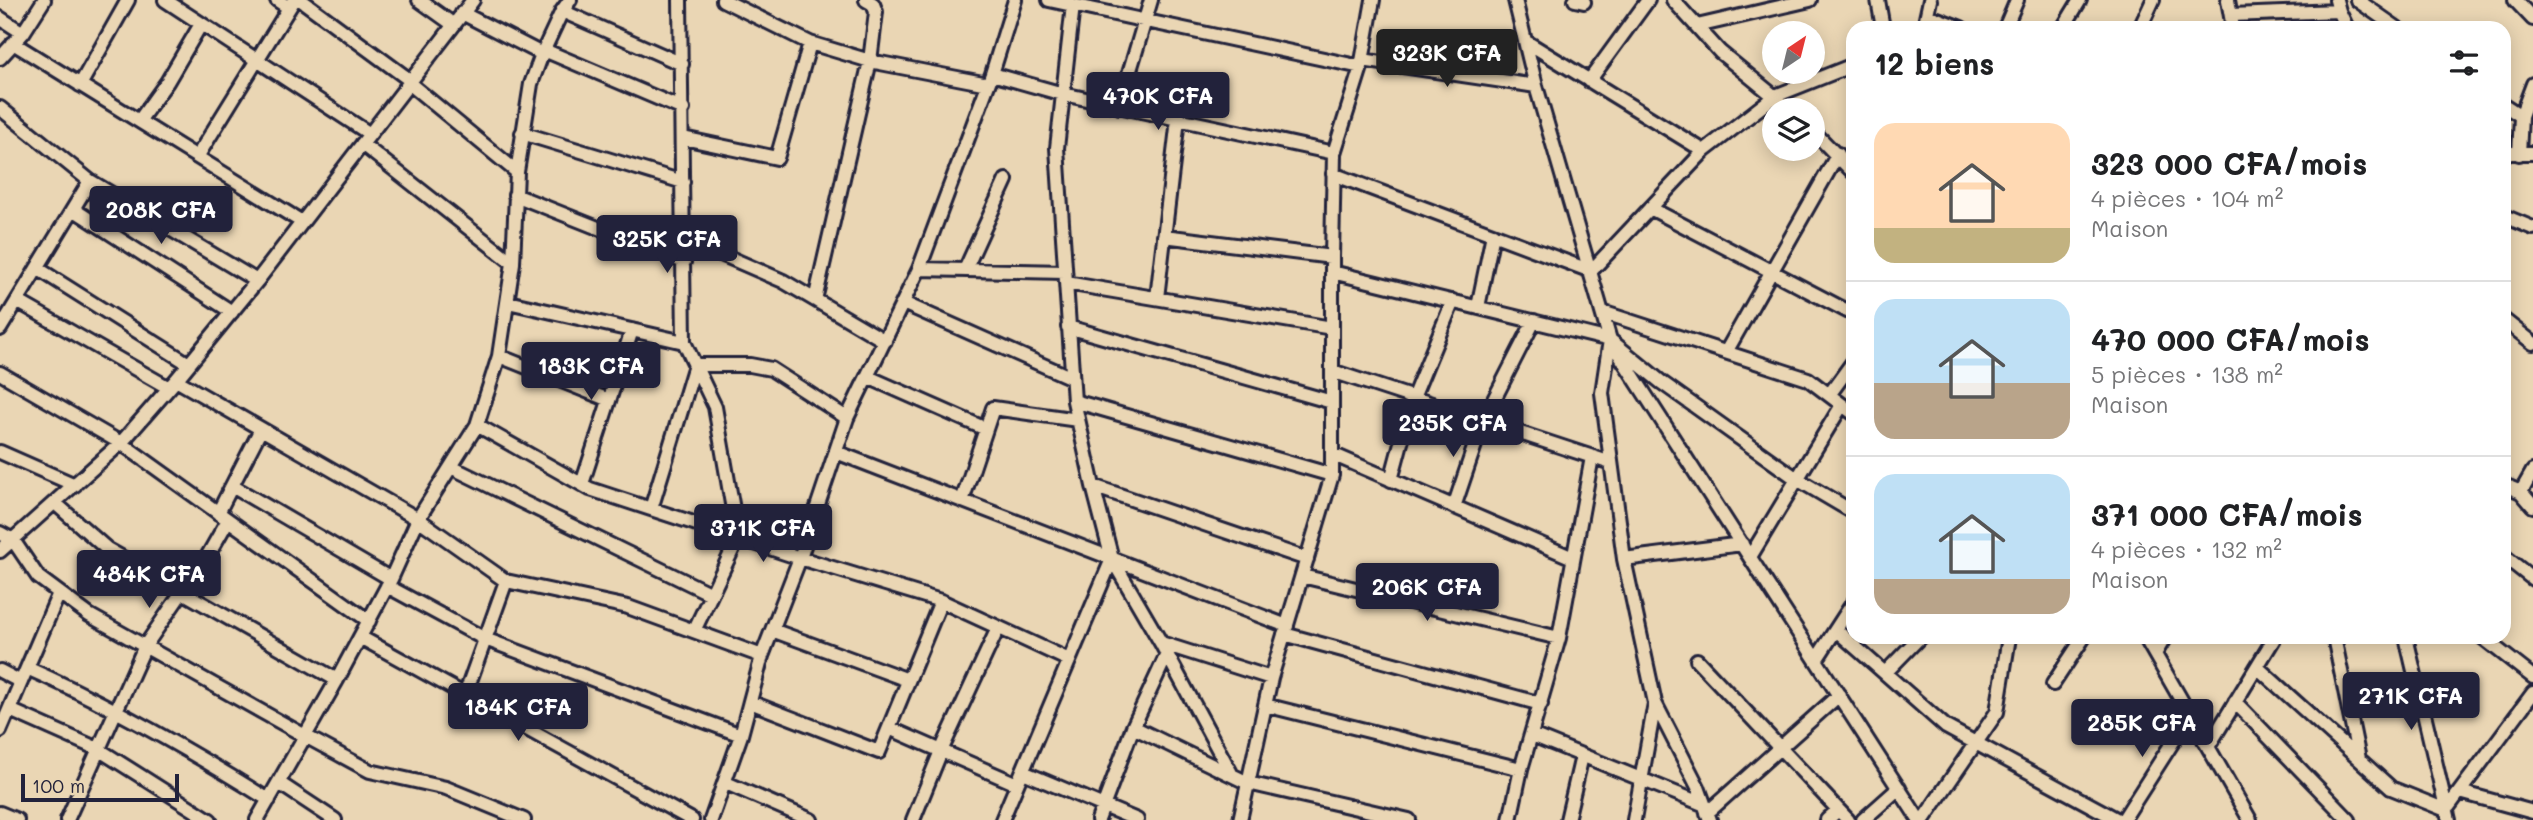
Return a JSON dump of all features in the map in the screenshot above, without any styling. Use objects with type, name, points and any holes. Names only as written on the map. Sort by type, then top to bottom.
[{"type":"street","points":[[0,58],[23,33],[44,0]]},
{"type":"street","points":[[80,85],[128,0]]},
{"type":"street","points":[[164,0],[257,60],[366,139],[513,263]]},
{"type":"street","points":[[197,158],[292,4],[277,0]]},
{"type":"street","points":[[301,0],[410,82],[517,172]]},
{"type":"street","points":[[419,0],[454,24]]},
{"type":"street","points":[[0,551],[121,443],[173,384],[257,281],[473,0]]},
{"type":"street","points":[[257,820],[307,737],[389,582],[418,519],[477,425],[499,356],[508,302],[513,263],[517,172],[531,84],[562,11],[570,0]]},
{"type":"street","points":[[680,0],[684,342],[715,407],[738,538],[694,631]]},
{"type":"street","points":[[723,0],[810,43],[870,61],[990,79],[1334,153]]},
{"type":"street","points":[[815,300],[870,61],[876,12],[873,4],[866,0]]},
{"type":"street","points":[[711,820],[741,735],[762,656],[800,558],[847,418],[919,269],[990,79],[1015,0]]},
{"type":"street","points":[[1049,0],[1361,64],[1536,86]]},
{"type":"street","points":[[1119,107],[1151,0]]},
{"type":"street","points":[[1240,820],[1271,678],[1332,475],[1334,153],[1361,64],[1373,0]]},
{"type":"street","points":[[1514,0],[1536,86],[1610,340],[1899,788],[1926,819],[1997,712],[2006,644]]},
{"type":"street","points":[[1589,81],[1647,0]]},
{"type":"street","points":[[1673,0],[1720,52],[1777,98]]},
{"type":"street","points":[[1697,26],[1810,0]]},
{"type":"street","points":[[1878,0],[1882,21]]},
{"type":"street","points":[[1926,21],[1930,0]]},
{"type":"street","points":[[2008,21],[2017,0]]},
{"type":"street","points":[[2067,21],[2080,0]]},
{"type":"street","points":[[2144,21],[2154,0]]},
{"type":"street","points":[[2217,0],[2229,7],[2338,6]]},
{"type":"street","points":[[2357,0],[2387,21]]},
{"type":"street","points":[[2515,0],[2533,19]]},
{"type":"street","points":[[1073,5],[1057,148],[1074,401],[1112,559],[1164,648],[1232,775]]},
{"type":"street","points":[[562,11],[682,64]]},
{"type":"street","points":[[462,13],[543,52],[683,108]]},
{"type":"street","points":[[0,18],[23,33]]},
{"type":"street","points":[[139,121],[167,82],[201,24]]},
{"type":"street","points":[[1525,41],[1704,150]]},
{"type":"street","points":[[13,43],[302,222]]},
{"type":"street","points":[[683,138],[777,158],[810,43]]},
{"type":"street","points":[[1591,271],[1704,150],[1775,96],[1846,68]]},
{"type":"street","points":[[2519,154],[2521,117],[2533,84]]},
{"type":"street","points":[[0,108],[90,181],[257,281]]},
{"type":"street","points":[[2511,110],[2521,117]]},
{"type":"street","points":[[1157,298],[1178,119]]},
{"type":"street","points":[[522,133],[683,182]]},
{"type":"street","points":[[1825,142],[1846,164]]},
{"type":"street","points":[[2511,153],[2533,153]]},
{"type":"street","points":[[1726,352],[1838,154]]},
{"type":"street","points":[[1333,174],[1591,271]]},
{"type":"street","points":[[965,270],[1006,180]]},
{"type":"street","points":[[0,329],[90,181]]},
{"type":"street","points":[[515,195],[684,262]]},
{"type":"street","points":[[1650,208],[1846,310]]},
{"type":"street","points":[[73,209],[232,312]]},
{"type":"street","points":[[2511,219],[2533,228]]},
{"type":"street","points":[[1478,307],[1493,234]]},
{"type":"street","points":[[1164,236],[1332,257]]},
{"type":"street","points":[[684,238],[783,281],[885,341]]},
{"type":"street","points":[[37,268],[190,364]]},
{"type":"street","points":[[919,269],[1065,277],[1157,298],[1332,328]]},
{"type":"street","points":[[1332,272],[1610,340],[1661,383],[1797,479],[1846,508]]},
{"type":"street","points":[[18,300],[261,429],[418,519],[506,581],[628,607],[762,656]]},
{"type":"street","points":[[508,302],[684,342]]},
{"type":"street","points":[[1391,480],[1413,398],[1453,302]]},
{"type":"street","points":[[903,303],[1072,379]]},
{"type":"street","points":[[1602,312],[1808,379],[1846,408]]},
{"type":"street","points":[[1454,507],[1483,421],[1534,321]]},
{"type":"street","points":[[2511,325],[2533,342]]},
{"type":"street","points":[[1068,327],[1332,402]]},
{"type":"street","points":[[582,484],[632,330]]},
{"type":"street","points":[[1610,340],[1602,393],[1624,559],[1655,703],[1698,787],[1707,813]]},
{"type":"street","points":[[499,356],[610,400]]},
{"type":"street","points":[[695,365],[750,365],[771,369],[847,418]]},
{"type":"street","points":[[651,509],[695,365]]},
{"type":"street","points":[[1332,372],[1611,463]]},
{"type":"street","points":[[1829,395],[1846,372]]},
{"type":"street","points":[[0,373],[121,443],[369,621]]},
{"type":"street","points":[[868,377],[986,429]]},
{"type":"street","points":[[1074,401],[1332,475]]},
{"type":"street","points":[[1750,557],[1842,405]]},
{"type":"street","points":[[962,501],[993,408],[1078,420]]},
{"type":"street","points":[[477,425],[582,484],[738,538],[940,601],[1069,660]]},
{"type":"street","points":[[67,820],[145,646],[184,593],[223,516],[232,486],[261,429]]},
{"type":"street","points":[[0,452],[75,485]]},
{"type":"street","points":[[836,452],[1112,559],[1285,630],[1541,704]]},
{"type":"street","points":[[1332,454],[1573,558]]},
{"type":"street","points":[[1510,820],[1521,769],[1559,638],[1592,457]]},
{"type":"street","points":[[451,467],[711,594]]},
{"type":"street","points":[[2521,492],[2533,471]]},
{"type":"street","points":[[232,486],[485,639],[741,735]]},
{"type":"street","points":[[1093,486],[1307,559]]},
{"type":"street","points":[[2511,488],[2521,492],[2533,506]]},
{"type":"street","points":[[55,503],[107,549],[337,680]]},
{"type":"street","points":[[0,533],[13,540],[38,577],[89,615],[307,737],[370,771],[446,788],[524,820]]},
{"type":"street","points":[[1624,559],[1742,544]]},
{"type":"street","points":[[1002,820],[1112,559]]},
{"type":"street","points":[[2511,562],[2533,579]]},
{"type":"street","points":[[1302,576],[1559,638]]},
{"type":"street","points":[[465,695],[506,581]]},
{"type":"street","points":[[0,731],[59,593]]},
{"type":"street","points":[[750,702],[879,752],[940,601]]},
{"type":"street","points":[[1816,660],[1846,614]]},
{"type":"street","points":[[913,820],[941,751],[998,628]]},
{"type":"street","points":[[772,630],[908,680]]},
{"type":"street","points":[[1836,630],[1846,639]]},
{"type":"street","points":[[360,637],[692,820]]},
{"type":"street","points":[[1852,644],[1946,727],[2121,820],[2190,715]]},
{"type":"street","points":[[1885,673],[1913,644]]},
{"type":"street","points":[[2053,684],[2079,644]]},
{"type":"street","points":[[2149,644],[2250,820]]},
{"type":"street","points":[[2155,654],[2161,644]]},
{"type":"street","points":[[2208,747],[2271,644]]},
{"type":"street","points":[[2335,644],[2359,759]]},
{"type":"street","points":[[2408,644],[2447,815]]},
{"type":"street","points":[[2491,644],[2533,677]]},
{"type":"street","points":[[1164,648],[1271,678]]},
{"type":"street","points":[[1097,820],[1164,648]]},
{"type":"street","points":[[1697,660],[1847,820]]},
{"type":"street","points":[[2257,667],[2391,788],[2447,815]]},
{"type":"street","points":[[27,668],[68,686],[208,762],[269,800]]},
{"type":"street","points":[[0,671],[21,682]]},
{"type":"street","points":[[2447,815],[2459,792],[2533,693]]},
{"type":"street","points":[[1707,813],[1839,695]]},
{"type":"street","points":[[2235,702],[2349,820]]},
{"type":"street","points":[[1634,820],[1655,703]]},
{"type":"street","points":[[1265,705],[1521,769]]},
{"type":"street","points":[[10,709],[98,749],[210,820]]},
{"type":"street","points":[[1133,727],[1248,783],[1409,820]]},
{"type":"street","points":[[889,728],[941,751],[1137,820]]},
{"type":"street","points":[[1532,735],[1641,779],[1707,813]]},
{"type":"street","points":[[1567,820],[1582,756]]},
{"type":"street","points":[[279,783],[335,820]]},
{"type":"street","points":[[726,783],[811,820]]},
{"type":"street","points":[[1863,820],[1899,788]]},
{"type":"street","points":[[2459,792],[2533,812]]},
{"type":"street","points":[[1827,820],[1838,810]]},
{"type":"street","points":[[0,813],[17,820]]}]
